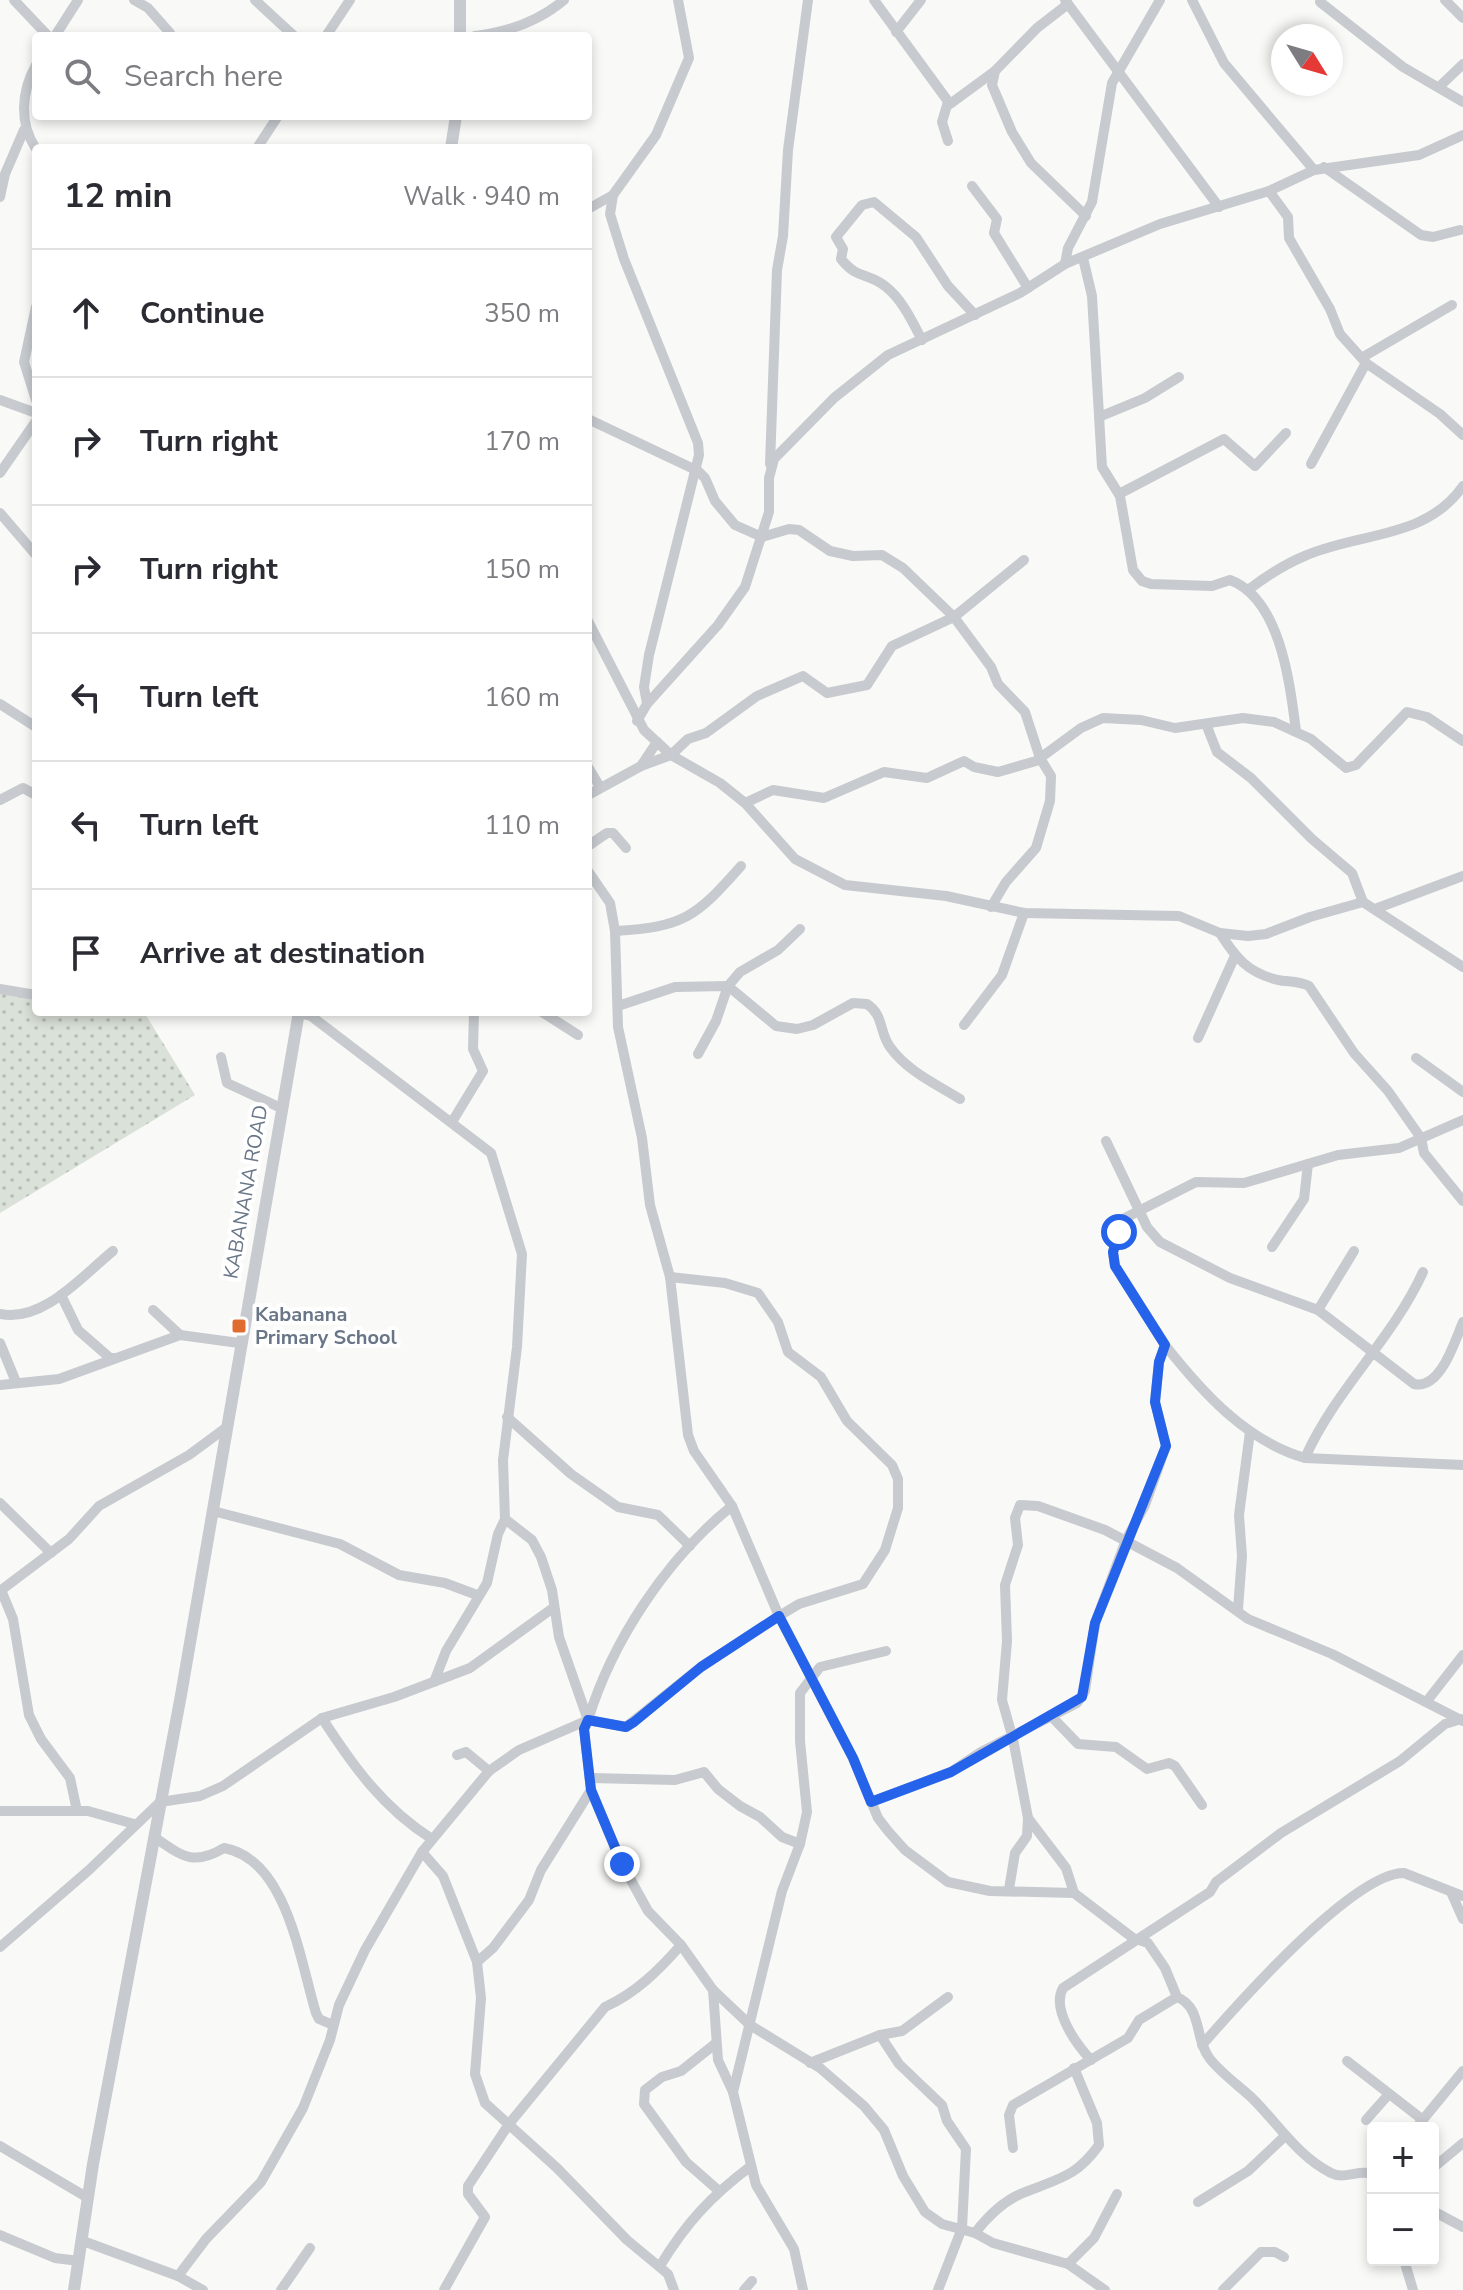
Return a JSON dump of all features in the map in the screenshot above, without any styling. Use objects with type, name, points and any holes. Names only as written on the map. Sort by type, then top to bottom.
[{"type":"street","points":[[14,0],[44,32]]},
{"type":"street","points":[[58,32],[78,0]]},
{"type":"street","points":[[134,0],[148,8],[169,32]]},
{"type":"street","points":[[255,0],[290,32]]},
{"type":"street","points":[[329,32],[350,0]]},
{"type":"street","points":[[460,0],[460,32]]},
{"type":"street","points":[[502,32],[533,21],[564,0]]},
{"type":"street","points":[[592,207],[613,195],[656,135],[689,58],[678,0]]},
{"type":"street","points":[[637,721],[647,704],[736,601],[754,565],[769,512],[777,270],[783,236],[788,150],[808,0]]},
{"type":"street","points":[[874,0],[948,102]]},
{"type":"street","points":[[896,32],[921,0]]},
{"type":"street","points":[[1065,264],[1068,248],[1086,216],[1099,170],[1109,95],[1160,0]]},
{"type":"street","points":[[1192,0],[1224,63],[1319,168],[1421,235],[1433,237],[1460,230]]},
{"type":"street","points":[[1445,0],[1463,18]]},
{"type":"street","points":[[948,102],[956,102],[995,71],[1066,2],[1219,207]]},
{"type":"street","points":[[1320,2],[1403,67],[1463,102]]},
{"type":"street","points":[[1439,87],[1463,64]]},
{"type":"street","points":[[995,71],[994,90],[1012,132],[1031,163],[1086,216]]},
{"type":"street","points":[[0,197],[0,188],[24,130],[26,87],[32,74]]},
{"type":"street","points":[[948,102],[942,122],[948,141]]},
{"type":"street","points":[[260,144],[275,120]]},
{"type":"street","points":[[452,144],[455,120]]},
{"type":"street","points":[[24,130],[33,144]]},
{"type":"street","points":[[769,478],[774,459],[834,398],[888,355],[1028,288],[1065,264],[1160,224],[1269,191],[1319,168],[1419,155],[1463,135]]},
{"type":"street","points":[[972,186],[997,219],[994,233],[1028,288]]},
{"type":"street","points":[[1269,191],[1288,217],[1289,238],[1330,309],[1340,334],[1364,360],[1440,414],[1463,435]]},
{"type":"street","points":[[613,195],[610,214],[632,282],[698,443],[698,471],[687,499],[649,655],[644,687],[647,704]]},
{"type":"street","points":[[922,340],[907,312],[886,286],[855,274],[841,259],[843,249],[836,237],[862,205],[874,202],[916,237],[948,286],[975,315]]},
{"type":"street","points":[[1083,258],[1092,296],[1102,467],[1119,494],[1133,570],[1142,581],[1178,587],[1212,586],[1230,580],[1248,590],[1283,652],[1296,731]]},
{"type":"street","points":[[1311,464],[1364,360],[1452,305]]},
{"type":"street","points":[[32,325],[24,362],[32,394]]},
{"type":"street","points":[[1099,417],[1145,398],[1179,377]]},
{"type":"street","points":[[0,400],[32,412]]},
{"type":"street","points":[[592,421],[698,471],[730,521],[762,537],[789,529],[799,530],[830,551],[853,556],[882,555],[903,568],[954,617],[991,667],[998,684],[1025,712],[1040,758],[1051,776],[1050,801],[1036,848],[1006,882],[991,907]]},
{"type":"street","points":[[0,473],[32,427]]},
{"type":"street","points":[[1119,494],[1224,439],[1255,466],[1286,433]]},
{"type":"street","points":[[1248,590],[1304,556],[1394,532],[1434,516],[1463,486]]},
{"type":"street","points":[[0,513],[32,550]]},
{"type":"street","points":[[592,792],[641,766],[671,755],[688,739],[706,733],[757,696],[783,682],[803,676],[827,693],[867,685],[892,646],[954,617],[1024,560]]},
{"type":"street","points":[[592,629],[637,721],[657,742],[671,755],[720,783],[745,803],[795,859],[845,885],[946,896],[1024,913],[1179,916],[1220,933],[1266,934],[1363,902]]},
{"type":"street","points":[[0,704],[32,724]]},
{"type":"street","points":[[745,803],[773,790],[824,798],[884,772],[927,778],[964,761],[974,767],[998,772],[1040,758],[1081,728],[1103,718],[1141,720],[1175,728],[1243,718],[1274,722],[1311,739],[1346,768],[1356,765],[1407,712],[1427,717],[1463,741]]},
{"type":"street","points":[[1206,724],[1217,752],[1251,778],[1312,839],[1352,873],[1363,902],[1463,967]]},
{"type":"street","points":[[641,766],[657,742]]},
{"type":"street","points":[[592,774],[600,787]]},
{"type":"street","points":[[0,800],[23,788],[32,793]]},
{"type":"street","points":[[592,843],[607,833],[613,833],[626,848]]},
{"type":"street","points":[[615,931],[668,926],[693,915],[741,866]]},
{"type":"street","points":[[1375,909],[1463,876]]},
{"type":"street","points":[[592,877],[610,903],[615,931],[621,1041],[642,1138],[650,1205],[670,1277],[688,1435],[694,1451],[732,1506],[779,1616],[888,1831],[941,1879],[990,1891],[1009,1889],[1074,1893],[1133,1938],[1148,1943],[1165,1968],[1177,1997],[1186,2001],[1195,2013],[1202,2045],[1211,2061],[1254,2101],[1284,2137],[1331,2173],[1343,2176],[1367,2172]]},
{"type":"street","points":[[964,1025],[1002,975],[1024,913]]},
{"type":"street","points":[[698,1054],[716,1021],[728,986],[740,972],[778,950],[800,929]]},
{"type":"street","points":[[1220,933],[1234,958],[1269,977],[1309,986],[1354,1053],[1388,1091],[1421,1138],[1424,1153],[1463,1201]]},
{"type":"street","points":[[1198,1038],[1234,958]]},
{"type":"street","points":[[618,1006],[675,987],[728,986],[776,1026],[787,1028],[813,1025],[853,1003],[867,1004],[881,1019],[888,1045],[902,1060],[924,1079],[960,1099]]},
{"type":"street","points":[[0,989],[32,994]]},
{"type":"street","name":"KABANANA ROAD","points":[[74,2290],[298,1016]]},
{"type":"street","points":[[311,1016],[491,1153],[522,1254],[517,1347],[503,1460],[505,1519],[498,1534],[492,1573],[477,1595],[434,1682]]},
{"type":"street","points":[[452,1122],[483,1071],[483,1064],[473,1049],[474,1016]]},
{"type":"street","points":[[548,1016],[578,1035]]},
{"type":"street","points":[[221,1057],[225,1077],[231,1087],[281,1108]]},
{"type":"street","points":[[1416,1058],[1463,1092]]},
{"type":"street","points":[[1463,1120],[1399,1148],[1338,1155],[1244,1183],[1196,1182],[1125,1218],[1113,1252],[1115,1266],[1165,1345],[1192,1377],[1250,1432],[1286,1453],[1305,1458],[1463,1465]]},
{"type":"street","points":[[1106,1141],[1147,1227],[1172,1251],[1230,1278],[1318,1310],[1421,1386],[1436,1375],[1463,1322]]},
{"type":"street","points":[[1272,1247],[1304,1199],[1308,1164]]},
{"type":"street","points":[[0,1314],[20,1315],[61,1295],[113,1251]]},
{"type":"street","points":[[1318,1310],[1354,1251]]},
{"type":"street","points":[[1305,1458],[1329,1409],[1375,1353],[1423,1272]]},
{"type":"street","points":[[178,2276],[206,2239],[261,2182],[303,2108],[365,1950],[422,1852],[489,1771],[519,1750],[588,1720],[626,1727],[701,1667],[779,1616],[799,1604],[863,1584],[874,1570],[894,1527],[898,1508],[898,1479],[892,1465],[847,1421],[821,1377],[788,1352],[778,1322],[758,1293],[725,1283],[670,1277]]},
{"type":"street","points":[[61,1295],[78,1330],[110,1358],[118,1358]]},
{"type":"street","points":[[153,1310],[180,1335]]},
{"type":"street","points":[[0,1385],[59,1379],[180,1335],[239,1343]]},
{"type":"street","points":[[0,1343],[16,1382]]},
{"type":"street","points":[[871,1802],[951,1772],[981,1752],[1013,1739],[1077,1703],[1085,1691],[1095,1623],[1126,1540],[1145,1505],[1166,1446],[1155,1402],[1159,1362],[1165,1345]]},
{"type":"street","points":[[507,1417],[571,1474],[618,1507],[652,1512],[690,1546]]},
{"type":"street","points":[[77,1811],[70,1778],[41,1739],[29,1715],[13,1619],[0,1591],[51,1553],[99,1506],[189,1455],[227,1427]]},
{"type":"street","points":[[1238,1609],[1242,1556],[1239,1515],[1250,1432]]},
{"type":"street","points":[[0,1503],[51,1553]]},
{"type":"street","points":[[1009,1889],[1015,1853],[1027,1836],[1028,1818],[1002,1700],[1007,1641],[1004,1599],[1008,1571],[1018,1545],[1017,1508],[1024,1504],[1038,1506],[1126,1540],[1177,1568],[1248,1619],[1332,1654],[1462,1720]]},
{"type":"street","points":[[732,1506],[690,1546],[655,1589],[621,1640],[604,1674],[584,1729],[591,1790],[622,1864],[648,1911],[681,1945],[713,1990],[750,2025],[853,2095],[878,2122],[903,2176],[925,2212],[942,2224],[962,2228],[993,2243],[1068,2264],[1104,2290]]},
{"type":"street","points":[[213,1511],[324,1539],[399,1575],[445,1583],[477,1595]]},
{"type":"street","points":[[505,1519],[532,1540],[552,1590],[553,1608],[571,1679],[588,1720]]},
{"type":"street","points":[[0,1947],[89,1870],[160,1802],[200,1796],[223,1786],[322,1718],[434,1682],[481,1662],[553,1608]]},
{"type":"street","points":[[733,2092],[782,1891],[800,1844],[808,1805],[798,1709],[800,1693],[820,1667],[886,1651]]},
{"type":"street","points":[[1427,1701],[1463,1655]]},
{"type":"street","points":[[1052,1717],[1078,1744],[1116,1747],[1147,1769],[1169,1763],[1175,1766],[1202,1805]]},
{"type":"street","points":[[322,1718],[364,1781],[409,1825],[432,1839]]},
{"type":"street","points":[[1091,2060],[1081,2050],[1060,2011],[1059,1994],[1069,1982],[1133,1938],[1210,1892],[1216,1882],[1281,1833],[1400,1761],[1445,1724],[1462,1720]]},
{"type":"street","points":[[457,1755],[466,1752],[489,1771]]},
{"type":"street","points":[[591,1778],[675,1780],[704,1772],[718,1789],[740,1806],[760,1817],[782,1837],[800,1844]]},
{"type":"street","points":[[477,1962],[493,1948],[529,1900],[541,1870],[591,1790]]},
{"type":"street","points":[[0,1811],[77,1811],[134,1824]]},
{"type":"street","points":[[1028,1818],[1066,1868],[1074,1893]]},
{"type":"street","points":[[154,1837],[182,1856],[204,1858],[224,1848],[239,1853],[256,1865],[281,1895],[316,2013],[319,2019],[333,2025]]},
{"type":"street","points":[[422,1852],[443,1876],[477,1962],[481,1998],[475,2074],[489,2108],[627,2240],[660,2266],[668,2274],[674,2290]]},
{"type":"street","points":[[1202,2045],[1274,1967],[1324,1920],[1396,1873],[1404,1873],[1463,1896]]},
{"type":"street","points":[[1451,1892],[1463,1919]]},
{"type":"street","points":[[444,2290],[485,2217],[468,2194],[468,2186],[509,2124],[605,2007],[623,1999],[656,1973],[681,1945]]},
{"type":"street","points":[[713,1990],[718,2060],[733,2092],[751,2166],[766,2206],[794,2249],[803,2290]]},
{"type":"street","points":[[809,2064],[880,2035],[902,2031],[948,1997]]},
{"type":"street","points":[[1013,2148],[1009,2110],[1128,2038],[1139,2020],[1177,1997]]},
{"type":"street","points":[[880,2035],[899,2064],[942,2105],[947,2121],[966,2149],[962,2228],[938,2290]]},
{"type":"street","points":[[715,2044],[681,2071],[662,2077],[645,2090],[644,2104],[686,2162],[719,2191]]},
{"type":"street","points":[[1347,2061],[1389,2094],[1417,2122]]},
{"type":"street","points":[[975,2233],[988,2217],[1026,2191],[1061,2180],[1099,2145],[1097,2123],[1074,2068]]},
{"type":"street","points":[[1421,2122],[1463,2071]]},
{"type":"street","points":[[1366,2120],[1389,2094]]},
{"type":"street","points":[[1198,2202],[1248,2171],[1284,2137]]},
{"type":"street","points":[[1439,2163],[1463,2143]]},
{"type":"street","points":[[0,2146],[88,2198]]},
{"type":"street","points":[[660,2266],[684,2226],[719,2191],[751,2166]]},
{"type":"street","points":[[1068,2264],[1094,2238],[1117,2194]]},
{"type":"street","points":[[1439,2214],[1463,2227]]},
{"type":"street","points":[[0,2235],[55,2258],[79,2261]]},
{"type":"street","points":[[83,2241],[178,2276],[203,2290]]},
{"type":"street","points":[[281,2290],[310,2248]]},
{"type":"street","points":[[1223,2290],[1261,2252],[1275,2252],[1284,2257]]},
{"type":"street","points":[[1406,2266],[1413,2290]]},
{"type":"street","points":[[744,2290],[752,2281]]},
{"type":"shaded area","points":[[0,992],[32,996],[32,1016],[146,1016],[195,1095],[0,1213]]},
{"type":"place","name":"Kabanana Primary School","points":[[239,1326]]},
{"type":"route","points":[[622,1864],[591,1790],[584,1729],[588,1720],[626,1727],[701,1667],[779,1616],[853,1758],[871,1802],[951,1772],[981,1752],[1013,1739],[1077,1703],[1082,1697],[1095,1623],[1126,1540],[1145,1505],[1167,1441],[1155,1402],[1159,1362],[1165,1345],[1115,1266],[1113,1252],[1119,1232]]}]
